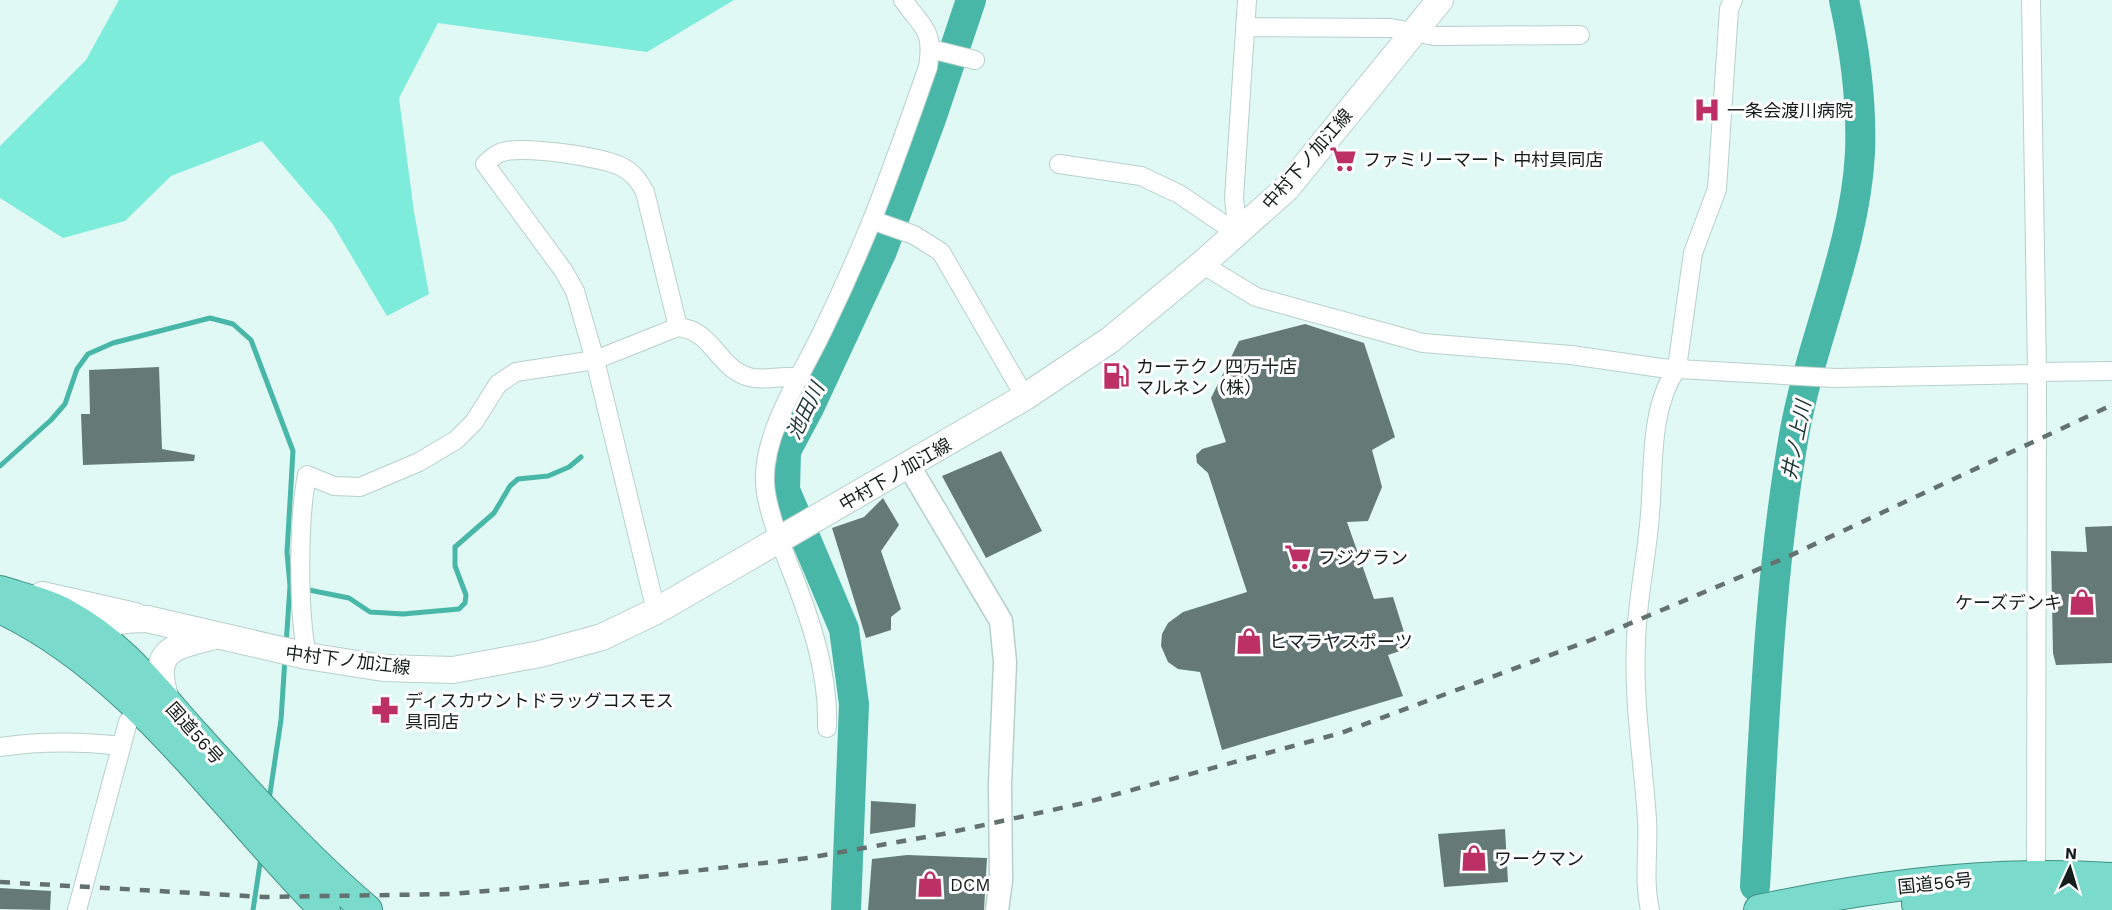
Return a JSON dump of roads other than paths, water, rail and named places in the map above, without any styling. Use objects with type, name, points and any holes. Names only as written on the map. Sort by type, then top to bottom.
[{"type":"highway","name":"国道56号","points":[[0,589],[63,612],[99,635],[131,660],[142,700],[281,866],[325,910]]},
{"type":"highway","name":"国道56号","points":[[11,613],[142,700],[363,909]]},
{"type":"highway","name":"国道56号","points":[[1759,910],[1889,887],[2003,875],[2036,886],[2112,900]]},
{"type":"highway","name":"国道56号","points":[[1870,910],[2036,886],[2112,878]]},
{"type":"main road","name":"中村下ノ加江線","points":[[0,589],[147,619],[307,656],[383,668],[453,670],[540,654],[603,636],[656,611],[909,466],[1025,397],[1110,340],[1238,234],[1287,188],[1440,0]]},
{"type":"main road","name":"中村下ノ加江線","points":[[11,613],[56,629],[99,635],[126,633],[214,636]]},
{"type":"main road","name":"中村下ノ加江線","points":[[99,635],[108,625],[123,619],[147,619]]},
{"type":"main road","points":[[99,635],[100,650],[142,700]]},
{"type":"main road","name":"中村下ノ加江線","points":[[142,700],[160,671],[165,656],[175,646],[214,636]]},
{"type":"street","points":[[827,728],[828,703],[821,660],[765,485],[766,457],[774,430],[872,220],[928,67],[931,49],[929,33],[903,0]]},
{"type":"street","points":[[1238,234],[1234,198],[1247,0]]},
{"type":"street","points":[[1650,910],[1645,888],[1647,821],[1636,713],[1636,641],[1650,520],[1657,418],[1666,384],[1677,369],[1693,253],[1717,189],[1729,9],[1733,0]]},
{"type":"street","points":[[2031,0],[2036,373],[2036,886]]},
{"type":"street","points":[[1247,27],[1391,28],[1434,36],[1580,35]]},
{"type":"street","points":[[931,49],[975,60]]},
{"type":"street","points":[[656,611],[595,360],[575,291],[563,270],[485,164],[500,152],[518,150],[596,158],[621,166],[636,177],[645,192],[678,327]]},
{"type":"street","points":[[1059,164],[1141,176],[1179,194],[1238,234]]},
{"type":"street","points":[[872,220],[914,235],[941,252],[1025,397]]},
{"type":"street","points":[[1203,264],[1257,297],[1423,344],[1571,355],[1677,369],[1835,378],[2112,371]]},
{"type":"street","points":[[307,656],[304,640],[302,553],[303,497],[307,475],[334,486],[360,487],[419,462],[456,440],[474,422],[498,384],[516,372],[595,360],[678,327],[693,329],[731,369],[750,378],[787,375],[800,378]]},
{"type":"street","points":[[909,466],[1001,621],[1005,662],[1000,784],[1001,881],[997,910]]},
{"type":"street","points":[[77,910],[128,722],[142,700]]},
{"type":"street","points":[[0,747],[36,742],[82,741],[121,746]]},
{"type":"waterway","name":"池田川","points":[[846,910],[854,704],[844,629],[785,490],[786,451],[809,408],[882,251],[931,119],[971,0]]},
{"type":"waterway","name":"井ノ上川","points":[[1755,886],[1768,660],[1785,491],[1802,400],[1850,224],[1860,153],[1859,95],[1844,0]]},
{"type":"waterway","points":[[0,466],[51,420],[65,404],[77,369],[88,354],[113,343],[210,318],[233,324],[251,340],[293,451],[287,552],[290,586],[286,645]]},
{"type":"waterway","points":[[304,589],[349,598],[370,612],[403,614],[459,609],[465,603],[466,595],[455,566],[455,547],[494,513],[510,486],[518,479],[548,476],[569,467],[581,457]]},
{"type":"waterway","points":[[269,800],[281,720],[285,658]]},
{"type":"waterway","points":[[253,910],[261,857]]},
{"type":"railway","points":[[0,882],[264,897],[452,894],[613,880],[808,858],[943,834],[1084,803],[1341,733],[1591,640],[1785,558],[2112,405]]},
{"type":"place","name":"一条会渡川病院","points":[[1707,110]]},
{"type":"place","name":"ファミリーマート 中村具同店","points":[[1343,159]]},
{"type":"place","name":"カーテクノ四万十店 マルネン（株）","points":[[1116,376]]},
{"type":"place","name":"フジグラン","points":[[1298,557]]},
{"type":"place","name":"ケーズデンキ","points":[[2082,602]]},
{"type":"place","name":"ヒマラヤスポーツ","points":[[1249,641]]},
{"type":"place","name":"ディスカウントドラッグコスモス 具同店","points":[[385,710]]},
{"type":"place","name":"ワークマン","points":[[1474,858]]},
{"type":"place","name":"DCM","points":[[930,884]]}]
